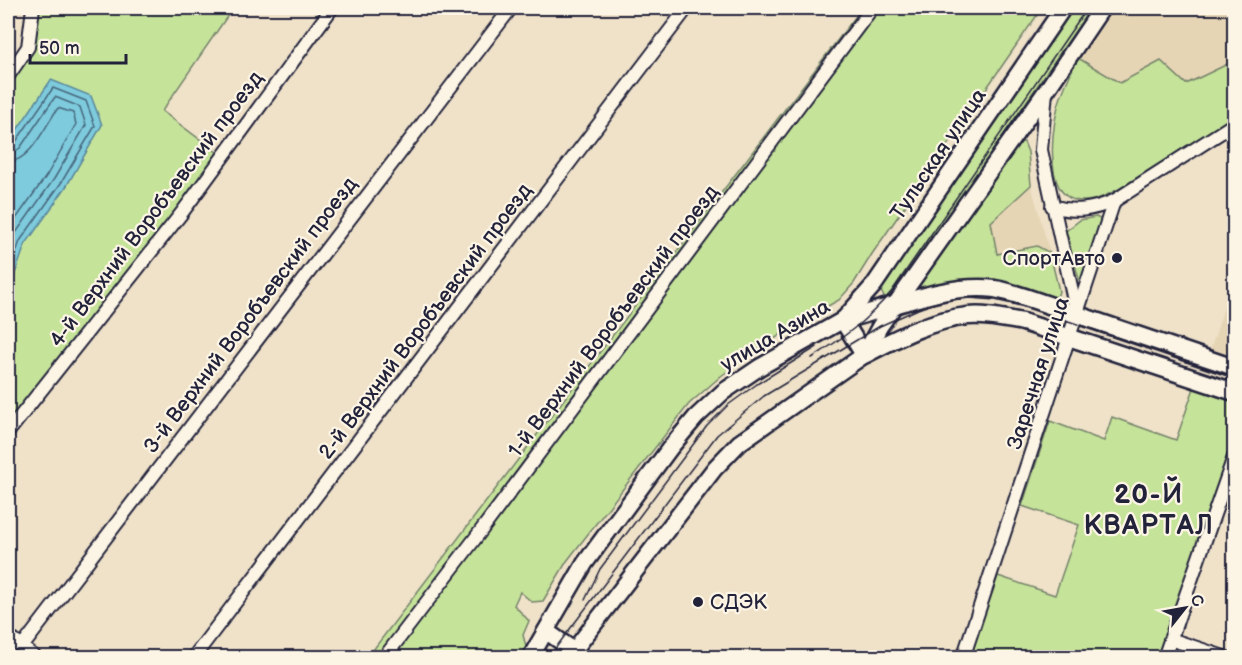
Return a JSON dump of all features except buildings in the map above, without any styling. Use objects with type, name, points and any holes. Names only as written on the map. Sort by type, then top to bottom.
[{"type":"main road","name":"улица Азина","points":[[843,320],[941,291],[970,288],[997,289],[1031,298],[1234,368]]},
{"type":"main road","points":[[843,320],[864,355],[911,331],[969,315],[1023,322],[1234,392]]},
{"type":"street","points":[[8,76],[28,46],[33,8]]},
{"type":"street","name":"4-й Верхний Воробъевский проезд","points":[[8,432],[181,214],[332,8]]},
{"type":"street","name":"3-й Верхний Воробъевский проезд","points":[[22,647],[511,8]]},
{"type":"street","name":"2-й Верхний Воробъевский проезд","points":[[193,657],[687,8]]},
{"type":"street","name":"1-й Верхний Воробъевский проезд","points":[[384,657],[872,8]]},
{"type":"street","name":"Тульская улица","points":[[843,320],[874,285],[1063,8]]},
{"type":"street","points":[[546,631],[570,654],[715,468],[739,443],[864,355],[880,326],[897,305],[1102,8]]},
{"type":"street","points":[[1046,91],[1041,150],[1077,315]]},
{"type":"street","points":[[1052,206],[1067,211],[1078,211],[1096,208],[1114,201],[1234,124]]},
{"type":"street","name":"Заречная улица","points":[[963,657],[1114,201]]},
{"type":"street","name":"улица Азина","points":[[530,657],[585,563],[670,448],[696,417],[723,392],[760,367],[843,320]]},
{"type":"street","points":[[1164,657],[1234,458]]},
{"type":"street","points":[[8,636],[36,657]]},
{"type":"street","points":[[1170,639],[1227,657]]},
{"type":"shaded area","points":[[1112,8],[1234,8],[1234,61],[1186,84],[1161,61],[1120,83],[1078,58]]},
{"type":"shaded area","points":[[1031,185],[1050,253],[1037,246],[997,254],[991,222]]},
{"type":"shaded area","points":[[1234,277],[1234,362],[1209,354]]},
{"type":"green space","points":[[33,8],[233,8],[162,111],[222,156],[8,432],[8,76],[28,47]]},
{"type":"green space","points":[[862,8],[1042,8],[854,283],[839,300],[760,348],[721,376],[689,404],[567,561],[543,601],[532,602],[520,592],[514,605],[529,621],[523,635],[527,650],[522,657],[367,658]]},
{"type":"green space","points":[[1072,8],[1091,8],[895,292],[889,297],[884,297],[881,291],[887,279]]},
{"type":"green space","points":[[1078,58],[1120,83],[1161,61],[1186,84],[1234,61],[1234,117],[1119,189],[1088,201],[1071,199],[1061,191],[1056,178],[1053,148],[1058,106]]},
{"type":"green space","points":[[1017,142],[1024,142],[1028,152],[1031,185],[991,222],[997,254],[1037,246],[1050,253],[1059,291],[1057,298],[1028,289],[921,291],[917,289]]},
{"type":"green space","points":[[1096,217],[1100,219],[1102,225],[1081,287],[1066,231],[1080,220]]},
{"type":"green space","points":[[1194,388],[1234,402],[1234,442],[1160,657],[969,658],[998,576],[1055,595],[1079,525],[1022,506],[1050,421],[1104,441],[1112,417],[1176,440]]},
{"type":"water","points":[[51,80],[91,96],[102,125],[66,187],[25,245],[8,294],[8,143]]},
{"type":"tram line","points":[[812,358],[855,328],[892,291],[1087,8]]},
{"type":"tram line","points":[[548,658],[717,435],[764,396],[880,326],[918,309],[941,301],[969,298],[995,300],[1029,308],[1234,376]]},
{"type":"tram line","points":[[585,600],[600,569],[707,426],[728,405],[757,384],[817,347]]},
{"type":"place","name":"СпортАвто","points":[[1117,258]]},
{"type":"place","name":"СДЭК","points":[[698,602]]},
{"type":"district","name":"20-Й КВАРТАЛ","points":[[1149,510]]}]
